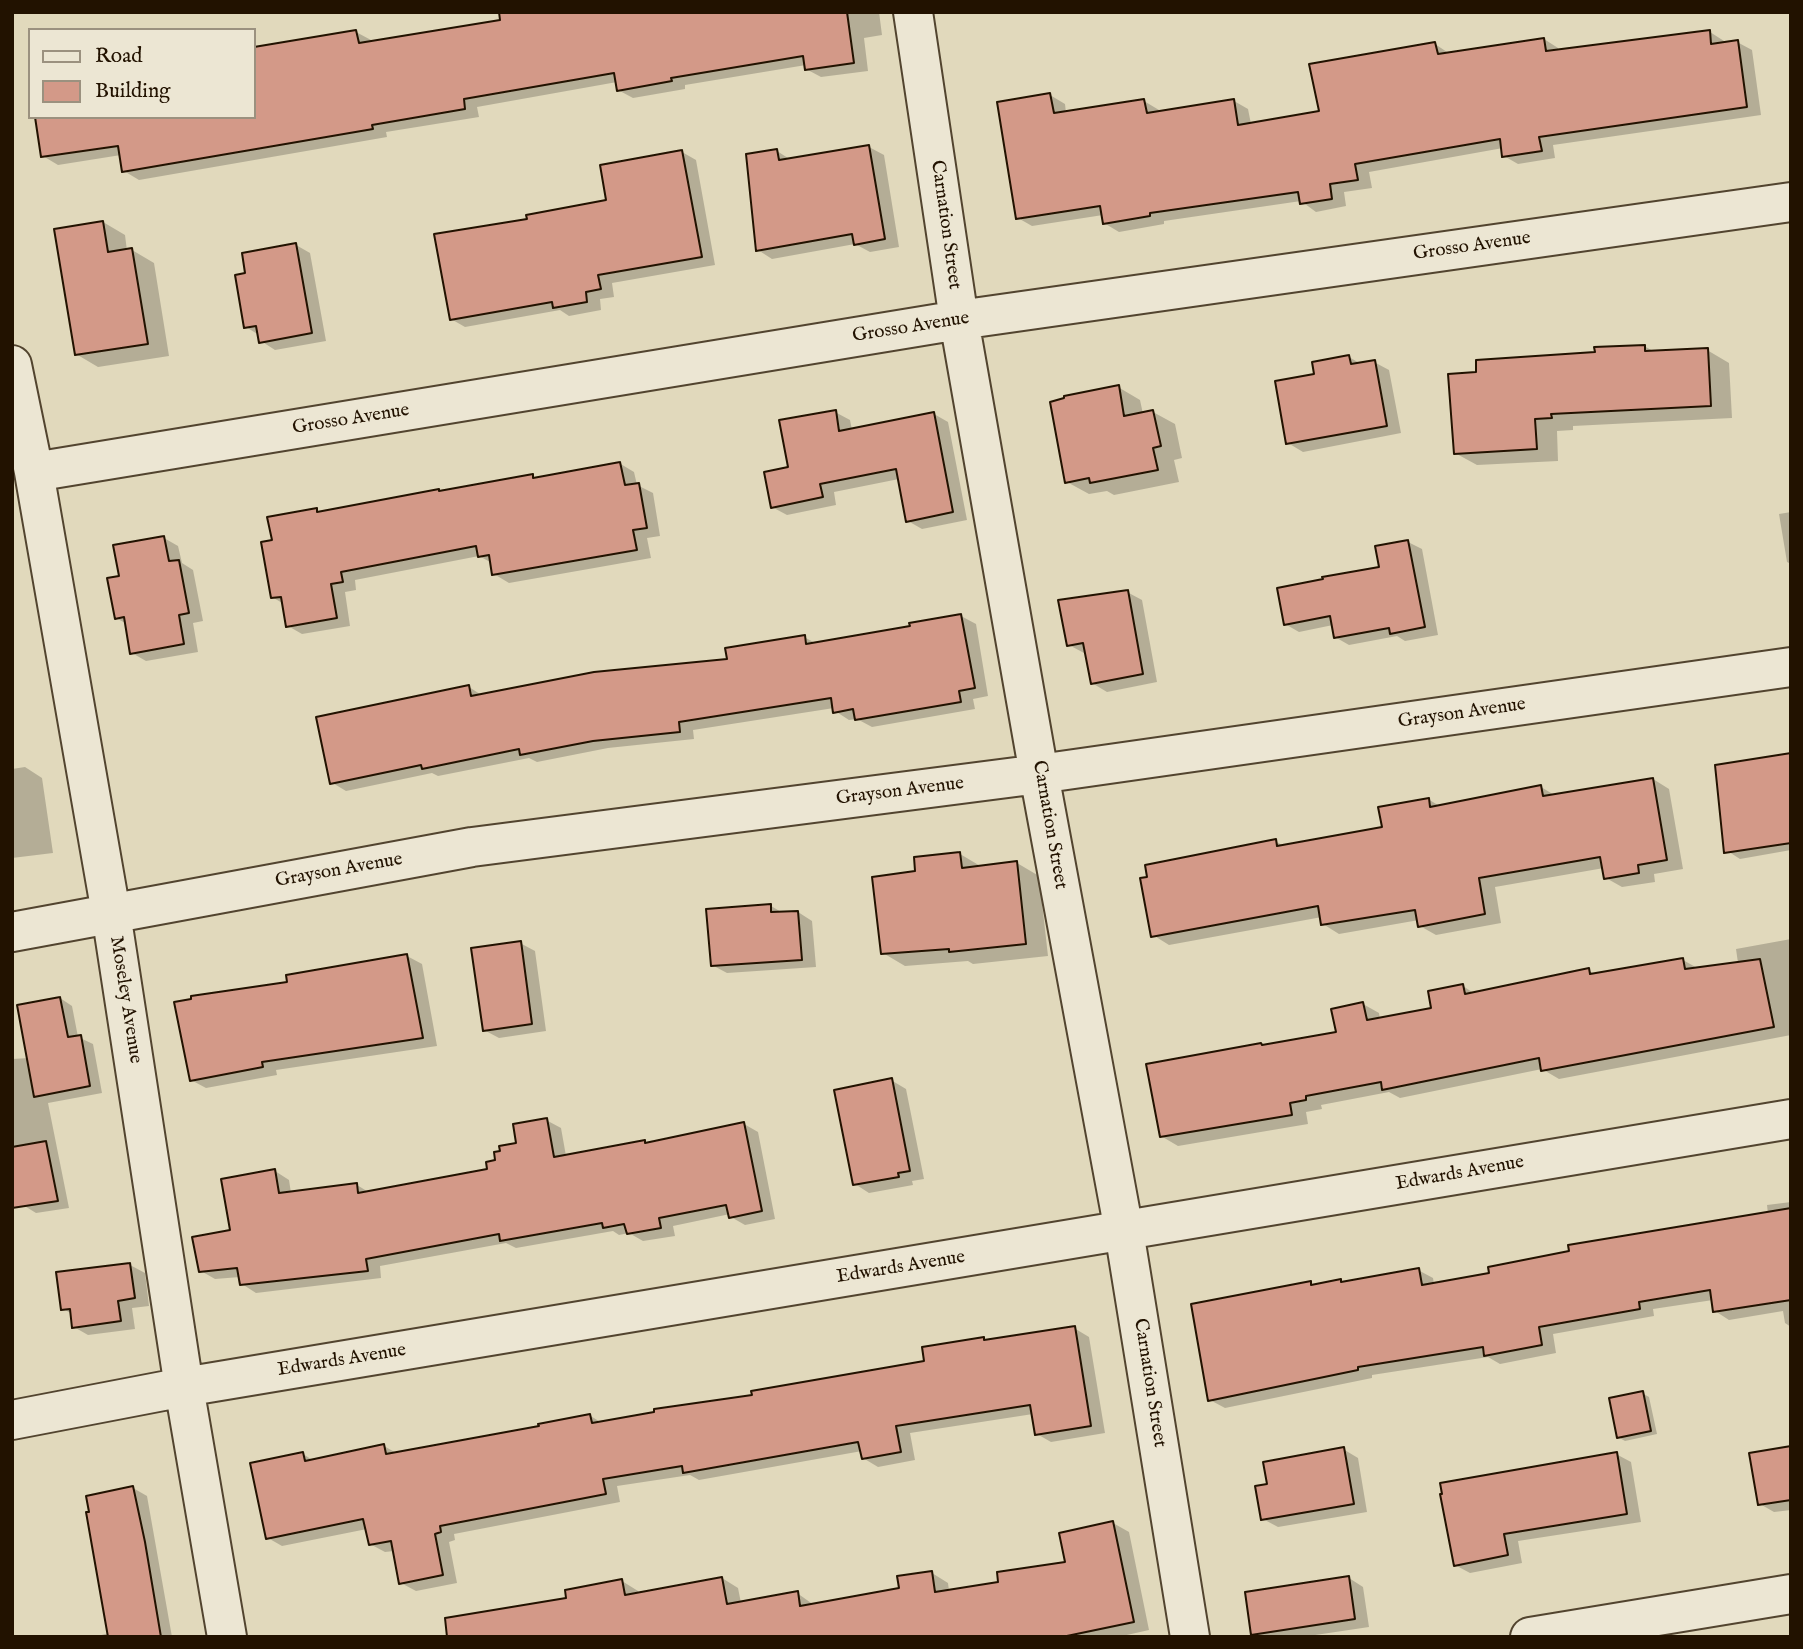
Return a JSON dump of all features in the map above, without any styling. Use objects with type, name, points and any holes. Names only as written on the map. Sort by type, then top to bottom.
[{"type":"street","name":"Carnation Street","points":[[914,12],[959,320],[1039,774],[1124,1231],[1190,1637]]},
{"type":"street","name":"Grosso Avenue","points":[[24,452],[1791,202]]},
{"type":"street","name":"Moseley Avenue","points":[[12,365],[24,452],[111,913],[184,1387],[227,1637]]},
{"type":"street","name":"Grayson Avenue","points":[[12,932],[472,847],[1039,774],[1791,667]]},
{"type":"street","name":"Edwards Avenue","points":[[12,1420],[184,1387],[1791,1119]]},
{"type":"street","points":[[1530,1637],[1791,1594]]},
{"type":"building","points":[[499,12],[847,12],[854,63],[805,70],[803,56],[671,78],[672,81],[617,91],[614,73],[464,99],[465,109],[372,125],[373,129],[122,172],[118,146],[41,157],[35,119],[256,119],[256,47],[356,30],[359,43],[500,20]]},
{"type":"building","points":[[1710,30],[1711,44],[1738,40],[1747,107],[1539,137],[1542,151],[1502,157],[1500,139],[1355,164],[1358,180],[1330,184],[1332,199],[1300,204],[1298,192],[1150,213],[1150,216],[1103,224],[1100,206],[1016,219],[997,102],[1050,93],[1054,113],[1144,99],[1147,113],[1234,99],[1238,125],[1319,111],[1309,64],[1435,42],[1438,54],[1544,38],[1546,51]]},
{"type":"building","points":[[869,145],[885,239],[854,245],[852,234],[756,251],[746,154],[777,149],[779,160]]},
{"type":"building","points":[[682,150],[702,257],[598,275],[601,289],[586,292],[587,302],[553,308],[552,302],[450,320],[434,234],[527,219],[526,215],[606,200],[600,165]]},
{"type":"building","points":[[103,221],[108,252],[132,248],[148,344],[75,355],[54,229]]},
{"type":"building","points":[[296,243],[312,333],[259,343],[256,326],[244,328],[235,275],[245,273],[242,253]]},
{"type":"building","points":[[1645,345],[1645,351],[1708,348],[1711,406],[1551,414],[1552,418],[1535,419],[1537,449],[1454,454],[1448,374],[1476,372],[1476,360],[1595,352],[1594,347]]},
{"type":"building","points":[[1349,355],[1351,364],[1375,360],[1387,426],[1286,444],[1275,381],[1314,374],[1312,362]]},
{"type":"building","points":[[1119,385],[1124,416],[1153,410],[1161,446],[1153,448],[1158,470],[1090,483],[1089,478],[1065,483],[1050,402],[1064,396]]},
{"type":"building","points":[[836,410],[839,431],[934,412],[953,512],[906,522],[896,469],[820,484],[823,497],[771,508],[764,472],[788,467],[779,420]]},
{"type":"building","points":[[620,462],[625,485],[639,483],[647,528],[633,530],[637,550],[492,575],[489,555],[478,557],[476,546],[341,572],[343,582],[331,584],[337,618],[286,627],[281,597],[271,598],[261,542],[272,540],[267,517],[317,508],[317,512],[439,489],[533,474],[533,478]]},
{"type":"building","points":[[164,536],[169,561],[179,560],[189,613],[179,615],[184,644],[130,654],[124,617],[115,619],[107,578],[119,576],[113,545]]},
{"type":"building","points":[[1408,540],[1425,627],[1390,634],[1389,628],[1334,638],[1330,616],[1284,625],[1277,588],[1379,567],[1375,546]]},
{"type":"building","points":[[1128,590],[1143,674],[1091,684],[1083,643],[1067,646],[1058,600]]},
{"type":"building","points":[[961,614],[975,688],[959,691],[961,702],[855,720],[853,709],[833,713],[831,698],[679,722],[680,732],[593,741],[520,755],[519,749],[422,769],[421,765],[330,784],[316,717],[469,685],[471,696],[594,672],[727,659],[725,648],[805,635],[806,644]]},
{"type":"building","points":[[1791,753],[1791,843],[1724,853],[1715,765]]},
{"type":"building","points":[[1653,778],[1667,860],[1638,865],[1639,873],[1604,879],[1600,857],[1479,878],[1485,914],[1418,927],[1415,910],[1321,925],[1318,906],[1151,937],[1140,878],[1147,877],[1145,865],[1276,839],[1277,846],[1382,827],[1378,807],[1429,798],[1430,807],[1541,785],[1543,796]]},
{"type":"building","points":[[960,852],[962,868],[1017,861],[1026,944],[949,952],[949,949],[881,954],[872,877],[915,871],[914,857]]},
{"type":"building","points":[[771,904],[771,912],[798,911],[802,960],[711,966],[706,909]]},
{"type":"building","points":[[521,941],[532,1024],[483,1031],[471,948]]},
{"type":"building","points":[[407,954],[423,1038],[262,1062],[263,1067],[190,1081],[174,1002],[191,999],[191,996],[287,982],[286,975]]},
{"type":"building","points":[[1683,958],[1685,969],[1760,959],[1774,1027],[1541,1071],[1539,1058],[1382,1090],[1381,1082],[1306,1096],[1306,1100],[1290,1103],[1292,1115],[1160,1137],[1146,1064],[1336,1032],[1331,1009],[1363,1002],[1367,1020],[1431,1008],[1428,991],[1463,984],[1465,994],[1589,968],[1590,974]]},
{"type":"building","points":[[60,997],[68,1037],[81,1035],[90,1086],[34,1097],[17,1005]]},
{"type":"building","points":[[892,1078],[910,1171],[898,1173],[899,1177],[853,1185],[834,1090]]},
{"type":"building","points":[[547,1118],[554,1157],[645,1140],[645,1143],[744,1122],[762,1211],[729,1218],[726,1205],[659,1218],[661,1228],[627,1234],[624,1224],[603,1228],[602,1223],[500,1241],[499,1234],[366,1259],[368,1271],[240,1285],[237,1268],[199,1272],[192,1237],[230,1230],[221,1179],[275,1169],[279,1193],[357,1183],[358,1193],[487,1169],[486,1162],[495,1160],[494,1152],[500,1151],[499,1146],[516,1143],[513,1124]]},
{"type":"building","points":[[46,1141],[58,1201],[12,1208],[12,1147]]},
{"type":"building","points":[[1791,1208],[1791,1300],[1713,1312],[1710,1290],[1639,1302],[1640,1309],[1539,1327],[1542,1345],[1484,1356],[1483,1347],[1358,1367],[1358,1370],[1208,1401],[1191,1304],[1311,1281],[1311,1285],[1341,1279],[1341,1282],[1419,1268],[1422,1285],[1489,1273],[1488,1267],[1569,1251],[1568,1245]]},
{"type":"building","points":[[130,1263],[135,1298],[118,1301],[121,1321],[72,1328],[70,1309],[61,1310],[56,1272]]},
{"type":"building","points":[[1075,1326],[1091,1426],[1035,1435],[1030,1405],[896,1426],[901,1452],[862,1459],[858,1442],[683,1473],[682,1466],[603,1479],[606,1494],[440,1526],[441,1532],[435,1534],[443,1575],[399,1584],[391,1541],[369,1545],[363,1519],[266,1539],[250,1463],[303,1452],[305,1461],[384,1444],[386,1454],[590,1414],[592,1423],[654,1412],[654,1409],[752,1395],[751,1391],[924,1361],[922,1347]]},
{"type":"building","points":[[1643,1391],[1651,1431],[1617,1438],[1609,1398]]},
{"type":"building","points":[[1791,1446],[1791,1500],[1758,1505],[1749,1453]]},
{"type":"building","points":[[1344,1447],[1354,1504],[1261,1520],[1255,1486],[1267,1484],[1263,1462]]},
{"type":"building","points":[[1617,1452],[1627,1514],[1504,1534],[1508,1555],[1454,1566],[1440,1483]]},
{"type":"building","points":[[133,1486],[161,1637],[108,1637],[86,1512],[89,1512],[86,1496]]},
{"type":"building","points":[[1113,1521],[1134,1622],[1062,1637],[447,1637],[445,1618],[566,1598],[565,1590],[622,1579],[625,1595],[722,1577],[727,1604],[798,1591],[800,1606],[899,1588],[897,1576],[932,1571],[935,1592],[998,1582],[997,1572],[1065,1562],[1059,1533]]},
{"type":"building","points":[[1349,1576],[1355,1619],[1251,1635],[1245,1592]]}]
